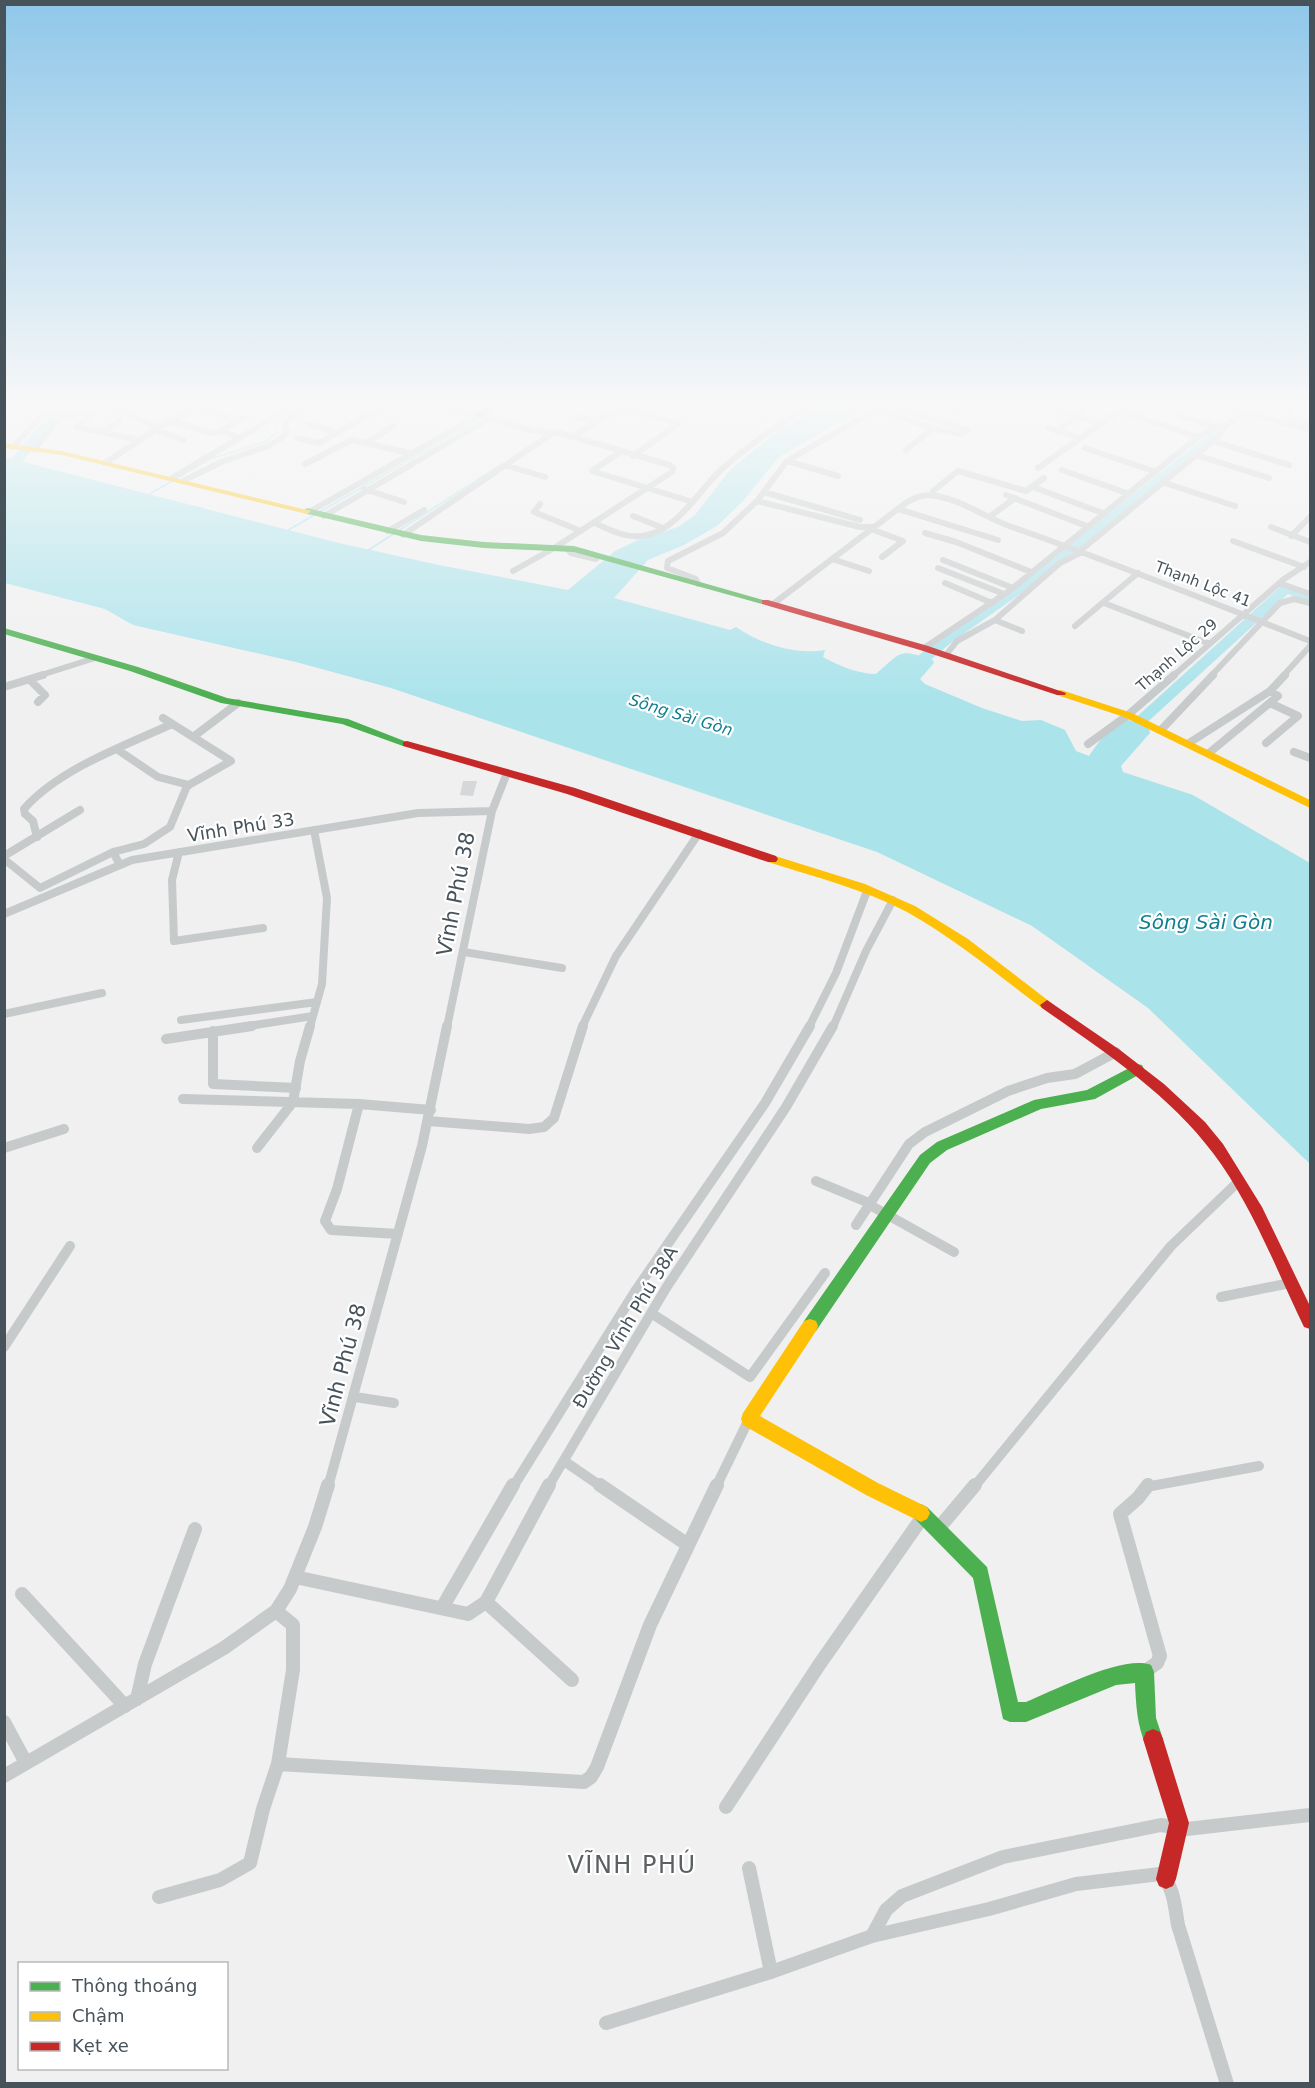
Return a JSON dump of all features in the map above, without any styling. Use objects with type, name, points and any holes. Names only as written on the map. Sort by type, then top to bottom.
[{"type":"street","points":[[277,504],[448,543],[568,550],[644,569],[669,579],[674,578],[773,604],[924,648],[1128,715],[1311,804]]},
{"type":"street","points":[[316,514],[332,504]]},
{"type":"street","points":[[316,514],[332,504]]},
{"type":"street","points":[[396,533],[442,504]]},
{"type":"street","points":[[540,504],[534,512],[581,531]]},
{"type":"street","points":[[513,571],[554,548],[622,504]]},
{"type":"street","points":[[594,523],[628,537],[635,537],[663,528],[691,504]]},
{"type":"street","points":[[698,584],[696,579],[667,568],[668,561],[723,533],[753,504]]},
{"type":"street","points":[[771,504],[860,527],[874,527]]},
{"type":"street","points":[[803,504],[874,527],[903,541],[882,557]]},
{"type":"street","points":[[773,604],[905,504]]},
{"type":"street","name":"Thạnh Lộc 41","points":[[961,504],[992,515],[997,522],[1081,551],[1262,621],[1311,644]]},
{"type":"street","points":[[992,515],[1006,504]]},
{"type":"street","points":[[1031,504],[1089,527]]},
{"type":"street","points":[[1080,504],[1105,514]]},
{"type":"street","points":[[924,648],[1013,588],[1116,504]]},
{"type":"street","points":[[944,655],[957,641],[995,620],[1060,563],[1081,551],[1136,504]]},
{"type":"street","points":[[1230,504],[1235,506]]},
{"type":"street","points":[[898,509],[998,540]]},
{"type":"street","points":[[396,533],[424,510]]},
{"type":"street","points":[[633,516],[663,528]]},
{"type":"street","points":[[1291,536],[1311,517]]},
{"type":"street","points":[[1271,527],[1311,542]]},
{"type":"street","points":[[925,532],[1031,572]]},
{"type":"street","points":[[1233,541],[1304,567]]},
{"type":"street","points":[[832,559],[869,571]]},
{"type":"street","points":[[943,560],[1013,588]]},
{"type":"street","name":"Thạnh Lộc 29","points":[[1088,744],[1128,715],[1280,583],[1311,562]]},
{"type":"street","points":[[938,568],[1004,594]]},
{"type":"street","points":[[1075,626],[1138,573]]},
{"type":"street","points":[[1280,583],[1311,594]]},
{"type":"street","points":[[945,584],[992,603]]},
{"type":"street","points":[[1159,729],[1276,606],[1286,600],[1299,598],[1311,603]]},
{"type":"street","points":[[1104,603],[1210,644]]},
{"type":"street","points":[[995,620],[1022,631]]},
{"type":"street","points":[[4,631],[134,669],[238,703],[344,721],[428,752],[507,773],[699,833],[893,900],[915,910],[961,939],[1055,1011],[1116,1052],[1201,1128],[1220,1151],[1238,1182],[1311,1322]]},
{"type":"street","points":[[1189,743],[1270,691],[1311,644]]},
{"type":"street","points":[[4,687],[92,657]]},
{"type":"street","points":[[30,680],[45,695],[39,702]]},
{"type":"street","points":[[1209,753],[1278,696],[1270,691]]},
{"type":"street","points":[[1266,743],[1298,716],[1270,702]]},
{"type":"street","points":[[193,737],[238,703]]},
{"type":"street","points":[[80,810],[4,858],[40,888],[116,858],[170,827],[181,796],[189,785],[231,761],[163,718]]},
{"type":"street","points":[[37,837],[33,821],[25,814],[24,809],[45,788],[172,724]]},
{"type":"street","points":[[118,750],[158,777],[189,785]]},
{"type":"street","points":[[1294,752],[1311,758]]},
{"type":"street","name":"Vĩnh Phú 38","points":[[4,1776],[224,1648],[276,1611],[295,1577],[315,1527],[355,1397],[398,1234],[429,1115],[492,811],[507,773]]},
{"type":"street","name":"Vĩnh Phú 33","points":[[4,914],[116,858],[179,852],[418,813],[492,811]]},
{"type":"street","points":[[257,1148],[293,1102],[300,1061],[322,984],[327,898],[314,830]]},
{"type":"street","points":[[183,1099],[359,1104],[529,1129],[544,1127],[554,1118],[581,1029],[616,956],[699,833]]},
{"type":"street","points":[[179,852],[172,880],[174,940],[263,928]]},
{"type":"street","points":[[442,1608],[492,1520],[562,1406],[637,1290],[752,1123],[831,984],[867,891]]},
{"type":"street","name":"Đường Vĩnh Phú 38A","points":[[486,1602],[564,1461],[651,1313],[786,1107],[835,1023],[866,951],[893,900]]},
{"type":"street","points":[[464,952],[562,968]]},
{"type":"street","points":[[4,1014],[102,993]]},
{"type":"street","points":[[181,1020],[317,1002]]},
{"type":"street","points":[[166,1039],[313,1016]]},
{"type":"street","points":[[213,1031],[213,1084],[296,1088]]},
{"type":"street","points":[[856,1225],[909,1144],[925,1132],[1008,1091],[1047,1078],[1075,1074],[1116,1052]]},
{"type":"street","points":[[278,1764],[587,1782],[594,1774],[601,1759],[650,1625],[749,1419],[770,1384],[926,1158],[942,1146],[1039,1104],[1090,1095],[1137,1069]]},
{"type":"street","points":[[359,1104],[337,1189],[325,1221],[331,1230],[398,1234]]},
{"type":"street","points":[[4,1148],[64,1129]]},
{"type":"street","points":[[816,1181],[870,1204],[954,1252]]},
{"type":"street","points":[[939,1529],[1076,1364],[1147,1274],[1204,1209],[1238,1182]]},
{"type":"street","points":[[4,1347],[70,1246]]},
{"type":"street","points":[[651,1313],[750,1377],[825,1273]]},
{"type":"street","points":[[1221,1297],[1290,1283]]},
{"type":"street","points":[[355,1397],[394,1403]]},
{"type":"street","points":[[749,1419],[872,1489],[924,1515],[981,1573],[1010,1712],[1026,1712],[1116,1675],[1144,1672],[1157,1663],[1160,1656],[1119,1514],[1149,1485],[1259,1466]]},
{"type":"street","points":[[564,1461],[688,1545]]},
{"type":"street","points":[[726,1808],[819,1665],[924,1515]]},
{"type":"street","points":[[137,1699],[146,1664],[195,1529]]},
{"type":"street","points":[[295,1577],[468,1614],[486,1602],[572,1680]]},
{"type":"street","points":[[22,1594],[125,1706]]},
{"type":"street","points":[[159,1897],[228,1876],[244,1869],[250,1863],[263,1809],[278,1764],[293,1670],[292,1624],[276,1611]]},
{"type":"street","points":[[1144,1672],[1146,1718],[1179,1823],[1167,1875],[1227,2084]]},
{"type":"street","points":[[4,1722],[26,1763]]},
{"type":"street","points":[[872,1936],[886,1910],[902,1896],[1003,1857],[1161,1825],[1178,1832],[1187,1829],[1311,1815]]},
{"type":"street","points":[[750,1868],[771,1972]]},
{"type":"street","points":[[606,2023],[771,1972],[872,1936],[989,1909],[1076,1884],[1167,1875]]},
{"type":"water","name":"Sông Sài Gòn","points":[[4,504],[189,504],[339,543],[568,590],[615,551],[638,540],[678,527],[695,515],[703,504],[739,504],[717,526],[684,545],[648,560],[614,598],[730,630],[736,627],[778,647],[802,651],[825,650],[823,657],[863,673],[876,674],[897,656],[907,653],[933,660],[934,663],[920,679],[925,684],[982,708],[1022,721],[1041,720],[1065,730],[1076,751],[1089,756],[1105,735],[1121,721],[1133,721],[1149,729],[1150,733],[1121,766],[1123,772],[1193,795],[1310,863],[1310,1164],[1148,1008],[1032,926],[877,852],[391,688],[296,662],[133,625],[105,609],[5,583]]},
{"type":"building","points":[[463,781],[477,781],[473,796],[460,795]]},
{"type":"waterway","points":[[285,532],[332,504]]},
{"type":"waterway","points":[[367,551],[439,504]]},
{"type":"waterway","points":[[904,675],[932,650],[1010,597],[1128,504]]},
{"type":"waterway","points":[[1125,735],[1286,589],[1310,598]]},
{"type":"traffic: fast","points":[[307,511],[421,538],[484,545],[574,549],[765,602]]},
{"type":"traffic: fast","points":[[4,631],[134,669],[225,701],[344,721],[407,744]]},
{"type":"traffic: fast","points":[[810,1326],[925,1159],[942,1146],[1039,1104],[1090,1095],[1137,1069]]},
{"type":"traffic: fast","points":[[921,1513],[981,1573],[1010,1712],[1026,1712],[1116,1675],[1144,1672],[1146,1718],[1153,1739]]},
{"type":"traffic: slow","points":[[279,504],[307,511]]},
{"type":"traffic: slow","points":[[1061,693],[1128,715],[1310,804]]},
{"type":"traffic: slow","points":[[772,859],[860,887],[911,909],[964,943],[1047,1005]]},
{"type":"traffic: slow","points":[[810,1326],[749,1419],[872,1489],[921,1513]]},
{"type":"traffic: jam","points":[[765,602],[924,648],[1061,693]]},
{"type":"traffic: jam","points":[[407,744],[571,791],[772,859]]},
{"type":"traffic: jam","points":[[1047,1005],[1138,1070],[1200,1126],[1218,1148],[1245,1189],[1310,1322]]},
{"type":"traffic: jam","points":[[1153,1739],[1179,1823],[1166,1879]]},
{"type":"district","name":"VĨNH PHÚ","points":[[632,1865]]}]
